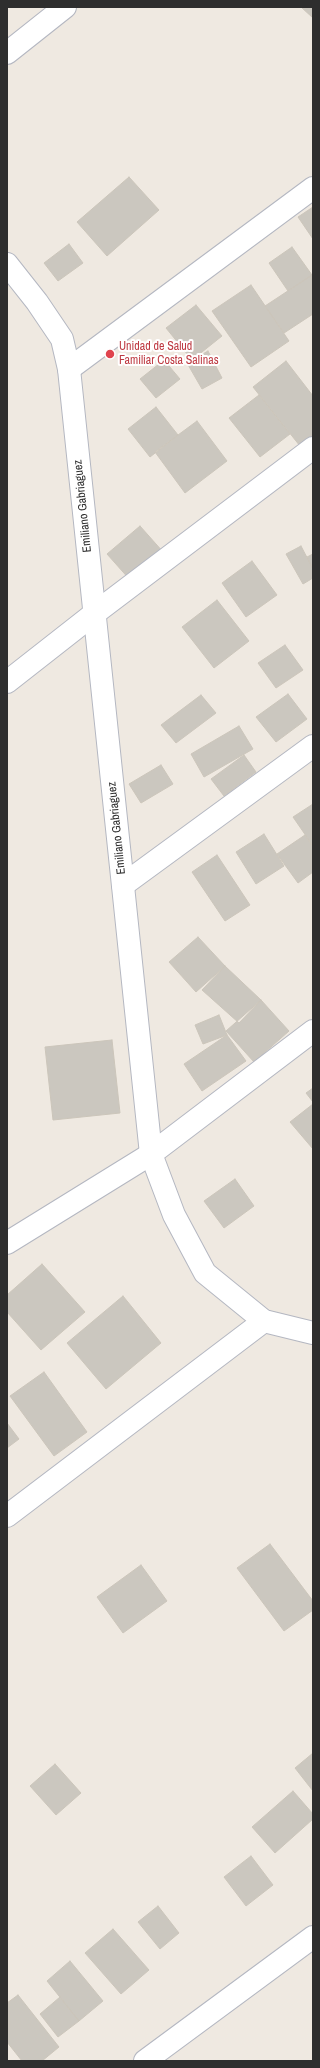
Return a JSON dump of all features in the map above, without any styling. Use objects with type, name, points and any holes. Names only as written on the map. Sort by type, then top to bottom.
[{"type":"street","points":[[7,53],[65,7]]},
{"type":"street","points":[[69,370],[313,188]]},
{"type":"street","name":"Emiliano Gabriaguez","points":[[7,264],[37,302],[62,339],[69,370],[151,1154],[174,1215],[205,1273],[264,1320],[313,1333]]},
{"type":"street","points":[[7,682],[95,613],[313,448]]},
{"type":"street","points":[[123,885],[313,746]]},
{"type":"street","points":[[7,1242],[151,1154],[313,1031]]},
{"type":"street","points":[[7,1516],[264,1320]]},
{"type":"street","points":[[144,2061],[313,1937]]},
{"type":"building","points":[[301,7],[313,7],[313,18]]},
{"type":"building","points":[[129,177],[159,210],[107,256],[77,222]]},
{"type":"building","points":[[313,207],[313,239],[298,217]]},
{"type":"building","points":[[69,244],[83,263],[58,281],[44,263]]},
{"type":"building","points":[[292,247],[312,275],[288,291],[269,263]]},
{"type":"building","points":[[312,275],[313,314],[284,333],[265,306]]},
{"type":"building","points":[[251,285],[289,341],[251,367],[212,311]]},
{"type":"building","points":[[196,305],[222,336],[192,360],[166,328]]},
{"type":"building","points":[[208,351],[222,378],[202,389],[187,363]]},
{"type":"building","points":[[164,360],[180,379],[156,398],[140,379]]},
{"type":"building","points":[[286,361],[313,396],[313,436],[300,446],[253,387]]},
{"type":"building","points":[[259,395],[290,434],[260,457],[229,418]]},
{"type":"building","points":[[156,407],[178,435],[150,457],[128,429]]},
{"type":"building","points":[[197,421],[227,461],[185,493],[155,452]]},
{"type":"building","points":[[140,526],[164,553],[131,581],[107,554]]},
{"type":"building","points":[[301,546],[313,569],[313,578],[303,584],[286,554]]},
{"type":"building","points":[[313,554],[313,569],[307,557]]},
{"type":"building","points":[[252,561],[277,595],[246,617],[222,583]]},
{"type":"building","points":[[217,600],[249,641],[214,668],[182,627]]},
{"type":"building","points":[[285,645],[303,670],[276,688],[258,663]]},
{"type":"building","points":[[288,694],[307,719],[276,742],[256,717]]},
{"type":"building","points":[[201,695],[216,713],[176,743],[161,725]]},
{"type":"building","points":[[239,726],[253,749],[204,777],[191,754]]},
{"type":"building","points":[[244,755],[256,772],[224,796],[211,779]]},
{"type":"building","points":[[161,765],[173,784],[141,803],[129,784]]},
{"type":"building","points":[[313,804],[313,846],[293,817]]},
{"type":"building","points":[[264,834],[284,866],[256,884],[236,852]]},
{"type":"building","points":[[305,835],[313,847],[313,872],[298,883],[277,854]]},
{"type":"building","points":[[217,855],[250,905],[225,921],[192,872]]},
{"type":"building","points":[[198,937],[225,966],[196,992],[169,962]]},
{"type":"building","points":[[225,966],[261,1000],[239,1023],[202,990]]},
{"type":"building","points":[[261,1000],[289,1031],[254,1062],[226,1031]]},
{"type":"building","points":[[219,1015],[227,1035],[203,1044],[195,1025]]},
{"type":"building","points":[[227,1035],[246,1061],[202,1091],[184,1064]]},
{"type":"building","points":[[112,1040],[120,1113],[53,1120],[45,1047]]},
{"type":"building","points":[[313,1088],[313,1102],[306,1093]]},
{"type":"building","points":[[313,1104],[313,1149],[290,1122]]},
{"type":"building","points":[[235,1179],[254,1206],[224,1228],[204,1201]]},
{"type":"building","points":[[42,1264],[85,1312],[41,1350],[7,1312],[7,1295]]},
{"type":"building","points":[[123,1296],[161,1343],[106,1389],[67,1343]]},
{"type":"building","points":[[44,1372],[87,1432],[54,1456],[10,1396]]},
{"type":"building","points":[[7,1423],[19,1439],[7,1448]]},
{"type":"building","points":[[270,1544],[313,1601],[313,1610],[284,1631],[237,1568]]},
{"type":"building","points":[[141,1565],[167,1601],[123,1633],[97,1597]]},
{"type":"building","points":[[313,1753],[313,1791],[295,1768]]},
{"type":"building","points":[[55,1764],[81,1793],[56,1815],[30,1786]]},
{"type":"building","points":[[293,1791],[313,1814],[313,1819],[275,1853],[252,1827]]},
{"type":"building","points":[[251,1856],[273,1885],[246,1906],[224,1877]]},
{"type":"building","points":[[158,1906],[179,1933],[160,1949],[138,1922]]},
{"type":"building","points":[[113,1929],[149,1970],[121,1994],[85,1953]]},
{"type":"building","points":[[70,1961],[103,2001],[79,2021],[47,1981]]},
{"type":"building","points":[[18,1995],[59,2047],[42,2061],[22,2061],[7,2042],[7,2003]]},
{"type":"building","points":[[60,1997],[79,2021],[58,2037],[40,2014]]},
{"type":"place","name":"Unidad de Salud Familiar Costa Salinas","points":[[110,354]]}]
